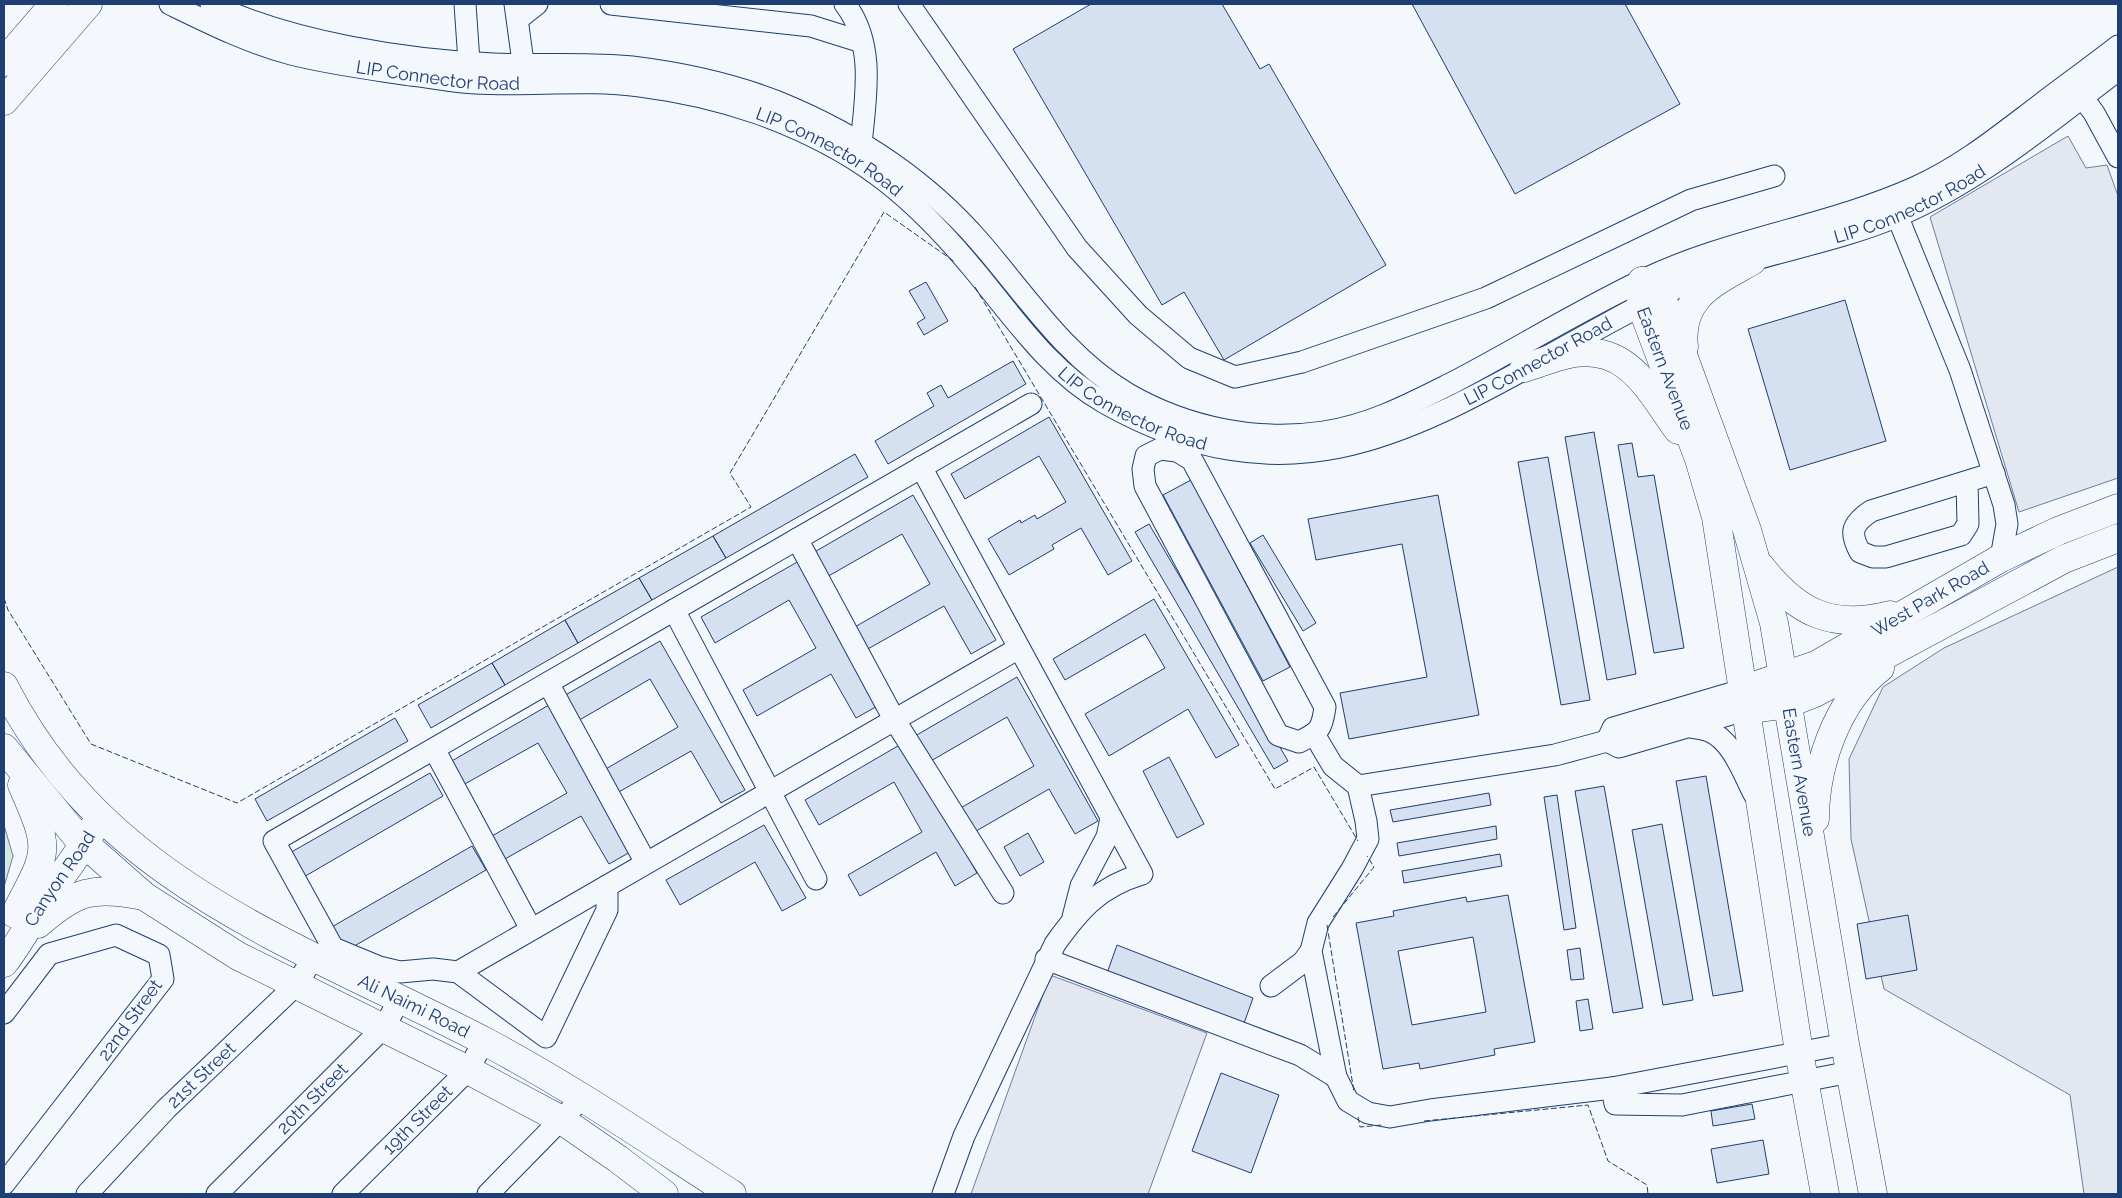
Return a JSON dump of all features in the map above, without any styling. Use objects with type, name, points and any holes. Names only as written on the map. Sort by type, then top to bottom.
[{"type":"main road","points":[[4,62],[54,4]]},
{"type":"main road","points":[[4,101],[88,4]]},
{"type":"main road","name":"Eastern Avenue","points":[[1686,361],[1683,336],[1689,310],[1705,288],[1752,261]]},
{"type":"main road","name":"Eastern Avenue","points":[[1648,294],[1686,361],[1758,562],[1774,623],[1814,868],[1873,1194]]},
{"type":"main road","name":"Eastern Avenue","points":[[1648,294],[1700,459],[1716,517],[1759,804],[1804,1082],[1825,1194]]},
{"type":"main road","name":"Eastern Avenue","points":[[1524,368],[1566,354],[1591,352],[1610,355],[1625,363],[1638,375],[1700,459]]},
{"type":"main road","name":"West Park Road","points":[[1744,700],[1783,677],[1816,665],[2001,558],[2058,532],[2118,508]]},
{"type":"main road","name":"West Park Road","points":[[1744,700],[1787,704],[1815,693],[1920,638],[1996,594],[2064,560],[2118,538]]},
{"type":"main road","points":[[1758,562],[1778,588],[1798,605],[1838,621],[1866,621],[1911,610]]},
{"type":"main road","points":[[1814,868],[1815,810],[1826,753],[1837,723],[1848,702],[1867,678],[1920,638]]},
{"type":"main road","name":"Ali Naimi Road","points":[[4,686],[17,711],[41,747],[100,818],[169,875],[246,923],[401,998],[545,1073],[732,1194]]},
{"type":"main road","points":[[6,751],[37,820],[44,852],[41,865],[14,927]]},
{"type":"main road","name":"Ali Naimi Road","points":[[6,751],[81,841],[144,896],[238,956],[468,1070],[560,1119],[618,1158],[664,1194]]},
{"type":"main road","name":"Canyon Road","points":[[4,963],[14,927],[47,896],[81,841],[100,818]]},
{"type":"main road","points":[[14,927],[74,897],[106,890],[144,896]]},
{"type":"street","name":"LIP Connector Road","points":[[170,4],[215,26],[289,53],[369,69],[525,74],[637,86],[740,107],[860,152],[907,174],[949,209],[975,236],[1056,333],[1094,370],[1123,391],[1159,410],[1222,430],[1259,435],[1296,435],[1328,432],[1370,421],[1420,400],[1648,294],[1752,261],[1857,231],[1894,207],[1921,185],[1958,165],[2077,89],[2118,70]]},
{"type":"street","name":"LIP Connector Road","points":[[211,4],[247,18],[340,44],[470,72]]},
{"type":"street","points":[[464,4],[470,72]]},
{"type":"street","points":[[525,74],[517,11],[537,4]]},
{"type":"street","points":[[611,4],[811,26],[862,42]]},
{"type":"street","points":[[845,4],[852,13],[868,67],[860,152]]},
{"type":"street","points":[[909,4],[1077,248],[1138,315],[1189,358],[1235,377],[1302,362],[1486,298],[1691,200],[1774,176]]},
{"type":"street","name":"LIP Connector Road","points":[[2077,89],[2118,46]]},
{"type":"street","points":[[2077,89],[2118,157]]},
{"type":"street","name":"LIP Connector Road","points":[[860,152],[894,187],[937,226],[1025,334],[1062,372],[1100,400],[1178,437],[1216,448],[1251,454],[1297,454],[1339,449],[1364,443],[1410,426],[1524,368],[1648,294],[1698,256],[1822,222],[1894,207]]},
{"type":"street","points":[[1894,207],[1960,370],[2004,505],[2007,524],[2001,558]]},
{"type":"street","points":[[607,886],[608,910],[546,1037],[458,972],[433,969],[400,972],[379,967],[332,948],[274,841],[1031,404]]},
{"type":"street","points":[[1192,460],[1216,448]]},
{"type":"street","points":[[1160,449],[1177,451],[1192,460],[1325,707],[1323,723],[1314,734],[1299,742],[1278,735],[1145,486],[1143,469],[1146,456],[1160,449]]},
{"type":"street","points":[[921,467],[1142,874],[1116,884],[1094,896],[1073,918],[1046,959],[964,1136],[943,1194]]},
{"type":"street","points":[[1967,482],[1968,524],[1961,535],[1886,557],[1873,557],[1860,552],[1854,535],[1854,529],[1859,519],[1872,511],[1994,473]]},
{"type":"street","points":[[797,539],[894,720],[1003,893]]},
{"type":"street","points":[[674,610],[816,879]]},
{"type":"street","points":[[458,972],[1019,648]]},
{"type":"street","points":[[548,683],[646,863]]},
{"type":"street","points":[[1358,786],[1555,754],[1607,741],[1619,747],[1686,726],[1744,700]]},
{"type":"street","points":[[1607,741],[1613,728],[1744,700]]},
{"type":"street","points":[[1686,726],[1710,731],[1723,742],[1736,759],[1759,804]]},
{"type":"street","points":[[1314,734],[1333,766],[1358,786],[1366,821],[1368,839],[1352,870],[1318,924],[1312,951],[1336,1077],[1348,1101],[1368,1114],[1390,1116],[1612,1088],[1845,1044]]},
{"type":"street","points":[[434,749],[531,930]]},
{"type":"street","points":[[1073,918],[1081,886],[1107,837],[1111,818]]},
{"type":"street","name":"22nd Street","points":[[4,1013],[49,954],[116,935],[159,955],[164,979],[4,1184]]},
{"type":"street","points":[[1271,986],[1303,962],[1312,951]]},
{"type":"street","name":"21st Street","points":[[87,1194],[166,1109],[296,985],[314,957]]},
{"type":"street","points":[[1046,959],[1300,1056],[1336,1077]]},
{"type":"street","name":"20th Street","points":[[217,1194],[383,1028],[401,998]]},
{"type":"street","name":"19th Street","points":[[343,1194],[468,1070],[484,1041]]},
{"type":"street","points":[[1612,1088],[1615,1104],[1682,1106],[1850,1072]]},
{"type":"street","points":[[488,1194],[583,1097]]},
{"type":"shaded area","points":[[2068,136],[2086,168],[2107,165],[2118,196],[2118,478],[2019,512],[1930,217]]},
{"type":"shaded area","points":[[2118,567],[2118,1194],[2084,1194],[2070,1095],[1884,989],[1851,839],[1849,759],[1883,687],[1944,648]]},
{"type":"shaded area","points":[[4,825],[13,856],[4,887]]},
{"type":"shaded area","points":[[1050,975],[1207,1033],[1148,1194],[971,1194]]},
{"type":"building","points":[[1091,4],[1222,4],[1260,69],[1269,64],[1386,265],[1224,360],[1184,292],[1162,305],[1013,49]]},
{"type":"building","points":[[1412,4],[1625,4],[1680,104],[1515,194]]},
{"type":"building","points":[[926,282],[948,321],[924,335],[917,323],[925,318],[909,291]]},
{"type":"building","points":[[1845,300],[1886,441],[1790,470],[1748,329]]},
{"type":"building","points":[[1013,361],[1026,384],[888,464],[875,441],[934,406],[927,393],[941,385],[948,398]]},
{"type":"building","points":[[1049,417],[1132,561],[1108,575],[1081,528],[1052,545],[1054,549],[1009,575],[988,539],[1020,520],[1021,523],[1035,515],[1037,519],[1066,502],[1039,456],[965,499],[951,474]]},
{"type":"building","points":[[1594,432],[1636,674],[1607,680],[1565,437]]},
{"type":"building","points":[[1632,443],[1638,477],[1654,475],[1684,648],[1654,653],[1618,445]]},
{"type":"building","points":[[855,454],[868,477],[726,558],[713,536]]},
{"type":"building","points":[[1548,457],[1590,700],[1561,705],[1518,462]]},
{"type":"building","points":[[1191,480],[1290,667],[1263,681],[1163,495]]},
{"type":"building","points":[[913,495],[996,640],[971,654],[944,606],[866,650],[853,628],[930,584],[902,534],[825,578],[811,554]]},
{"type":"building","points":[[1438,495],[1479,715],[1349,739],[1340,693],[1427,677],[1402,544],[1316,560],[1308,519]]},
{"type":"building","points":[[1149,524],[1288,761],[1274,769],[1135,532]]},
{"type":"building","points":[[1263,535],[1316,623],[1303,631],[1250,543]]},
{"type":"building","points":[[713,536],[726,558],[652,600],[639,578]]},
{"type":"building","points":[[799,561],[881,704],[856,718],[831,674],[757,716],[743,690],[816,648],[789,600],[715,643],[701,617]]},
{"type":"building","points":[[639,578],[652,600],[578,643],[565,620]]},
{"type":"building","points":[[1154,599],[1239,745],[1216,758],[1188,709],[1109,756],[1085,714],[1165,668],[1145,634],[1065,680],[1053,659]]},
{"type":"building","points":[[565,620],[578,643],[505,685],[492,663]]},
{"type":"building","points":[[660,641],[745,790],[721,803],[691,751],[617,793],[604,770],[678,727],[650,679],[576,722],[562,697]]},
{"type":"building","points":[[492,663],[505,685],[431,728],[418,705]]},
{"type":"building","points":[[1017,677],[1098,821],[1075,834],[1049,789],[971,834],[957,810],[1034,766],[1007,717],[929,762],[915,736]]},
{"type":"building","points":[[549,705],[632,851],[609,864],[581,816],[505,859],[492,836],[567,793],[538,743],[463,785],[450,762]]},
{"type":"building","points":[[395,718],[408,741],[267,821],[255,799]]},
{"type":"building","points":[[903,743],[977,873],[955,886],[936,852],[860,896],[848,875],[922,832],[894,782],[819,825],[805,800]]},
{"type":"building","points":[[1169,757],[1204,824],[1177,838],[1143,771]]},
{"type":"building","points":[[430,773],[443,796],[302,878],[288,854]]},
{"type":"building","points":[[1706,776],[1743,991],[1713,996],[1676,781]]},
{"type":"building","points":[[1604,786],[1643,1008],[1613,1013],[1575,791]]},
{"type":"building","points":[[1489,793],[1491,805],[1393,822],[1390,810]]},
{"type":"building","points":[[1557,795],[1576,928],[1564,930],[1544,797]]},
{"type":"building","points":[[1662,824],[1693,1000],[1663,1005],[1632,830]]},
{"type":"building","points":[[764,825],[806,898],[782,911],[755,862],[680,905],[666,880]]},
{"type":"building","points":[[1496,826],[1497,839],[1399,856],[1397,843]]},
{"type":"building","points":[[1028,833],[1044,862],[1020,876],[1004,847]]},
{"type":"building","points":[[472,846],[486,870],[344,952],[330,928]]},
{"type":"building","points":[[1500,854],[1502,866],[1404,883],[1402,871]]},
{"type":"building","points":[[1508,895],[1535,1042],[1494,1049],[1495,1055],[1420,1069],[1419,1063],[1383,1069],[1356,923],[1394,916],[1393,911],[1466,897],[1467,902]],"holes":[[[1473,937],[1486,1012],[1412,1025],[1398,951]]]},
{"type":"building","points":[[1908,915],[1917,970],[1866,979],[1857,924]]},
{"type":"building","points":[[1117,945],[1253,998],[1242,1029],[1106,976]]},
{"type":"building","points":[[1580,948],[1584,979],[1571,980],[1567,950]]},
{"type":"building","points":[[1588,999],[1593,1029],[1580,1031],[1576,1001]]},
{"type":"building","points":[[1221,1073],[1279,1095],[1251,1173],[1192,1151]]},
{"type":"building","points":[[1752,1104],[1755,1119],[1713,1126],[1711,1111]]},
{"type":"building","points":[[1763,1140],[1769,1174],[1717,1183],[1711,1149]]},
{"type":"fence","points":[[4,598],[8,610],[91,744],[237,803],[751,507],[730,473],[884,212],[955,262]]},
{"type":"fence","points":[[975,287],[1275,789],[1314,767],[1358,841]]},
{"type":"fence","points":[[1333,917],[1374,867],[1367,856]]},
{"type":"fence","points":[[1327,925],[1354,1092]]},
{"type":"fence","points":[[1424,1121],[1588,1105],[1608,1161],[1647,1185],[1648,1194]]},
{"type":"fence","points":[[1358,1117],[1360,1127],[1382,1125]]}]
